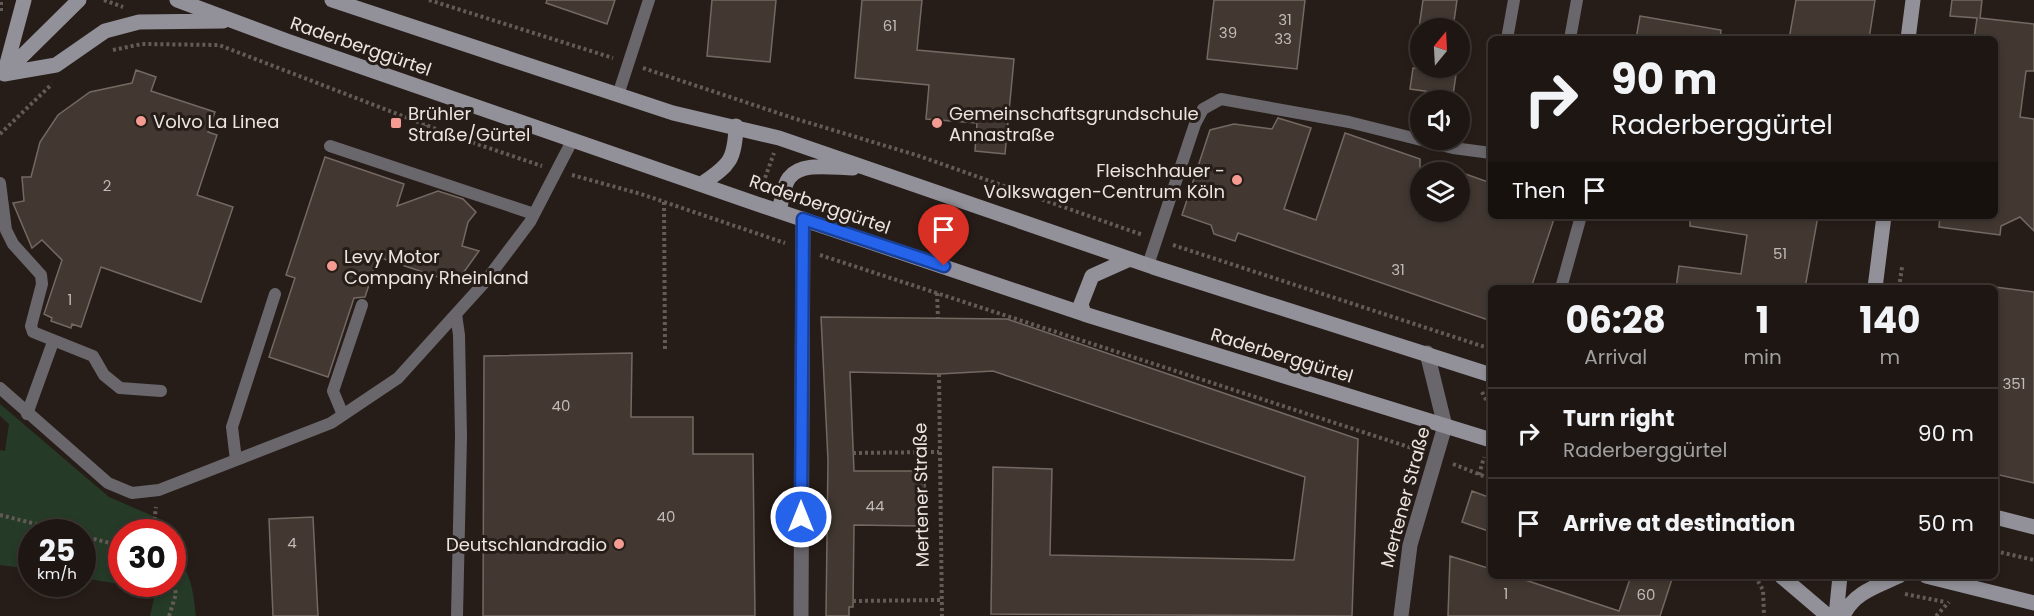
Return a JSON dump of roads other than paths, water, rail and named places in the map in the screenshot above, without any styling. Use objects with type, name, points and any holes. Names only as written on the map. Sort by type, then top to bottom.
[{"type":"main road","points":[[2,76],[24,0]]},
{"type":"main road","points":[[2,76],[79,0]]},
{"type":"main road","name":"Raderberggürtel","points":[[177,0],[573,140],[1084,314],[1488,439]]},
{"type":"main road","name":"Raderberggürtel","points":[[332,0],[673,113],[736,126],[1148,265],[1488,374]]},
{"type":"main road","points":[[1908,36],[1913,0]]},
{"type":"main road","points":[[2,76],[56,65],[105,31],[140,22],[233,21]]},
{"type":"main road","points":[[703,183],[728,166],[736,147],[736,126]]},
{"type":"main road","points":[[779,210],[788,180],[796,171],[806,168],[865,168]]},
{"type":"main road","points":[[1875,285],[1884,219]]},
{"type":"main road","points":[[1084,314],[1081,304],[1092,276],[1130,259]]},
{"type":"main road","points":[[1998,518],[2034,527]]},
{"type":"main road","points":[[1785,579],[1828,616]]},
{"type":"main road","points":[[1836,616],[1840,579]]},
{"type":"main road","points":[[1843,616],[1848,605],[1862,593],[1892,579]]},
{"type":"main road","points":[[1938,579],[2034,603]]},
{"type":"street","points":[[801,616],[803,219]]},
{"type":"street","name":"Mertener Straße","points":[[1401,616],[1410,545],[1446,426],[1427,353]]},
{"type":"lane","points":[[618,95],[649,0]]},
{"type":"lane","points":[[1508,36],[1514,0]]},
{"type":"lane","points":[[1571,36],[1577,0]]},
{"type":"lane","points":[[1148,265],[1195,124],[1203,109],[1221,99],[1349,122],[1453,148],[1488,153]]},
{"type":"lane","points":[[0,388],[108,483],[132,493],[159,490],[331,423],[398,378],[484,283],[534,214],[573,140]]},
{"type":"lane","points":[[330,146],[534,214]]},
{"type":"lane","points":[[0,183],[6,230],[13,244],[41,275],[42,284],[31,326],[38,336],[93,356],[104,375],[120,388],[161,391]]},
{"type":"lane","points":[[1562,285],[1580,219]]},
{"type":"lane","points":[[236,460],[232,427],[275,294]]},
{"type":"lane","points":[[343,415],[333,391],[363,305]]},
{"type":"lane","points":[[456,314],[459,335],[461,436],[457,616]]},
{"type":"lane","points":[[27,414],[53,342]]},
{"type":"place","name":"Volvo La Linea","points":[[141,121]]},
{"type":"place","name":"Brühler Straße/Gürtel","points":[[396,123]]},
{"type":"place","name":"Gemeinschaftsgrundschule Annastraße","points":[[937,123]]},
{"type":"place","name":"Fleischhauer - Volkswagen-Centrum Köln","points":[[1237,180]]},
{"type":"place","name":"Levy Motor Company Rheinland","points":[[332,266]]},
{"type":"place","name":"Deutschlandradio","points":[[619,544]]}]
